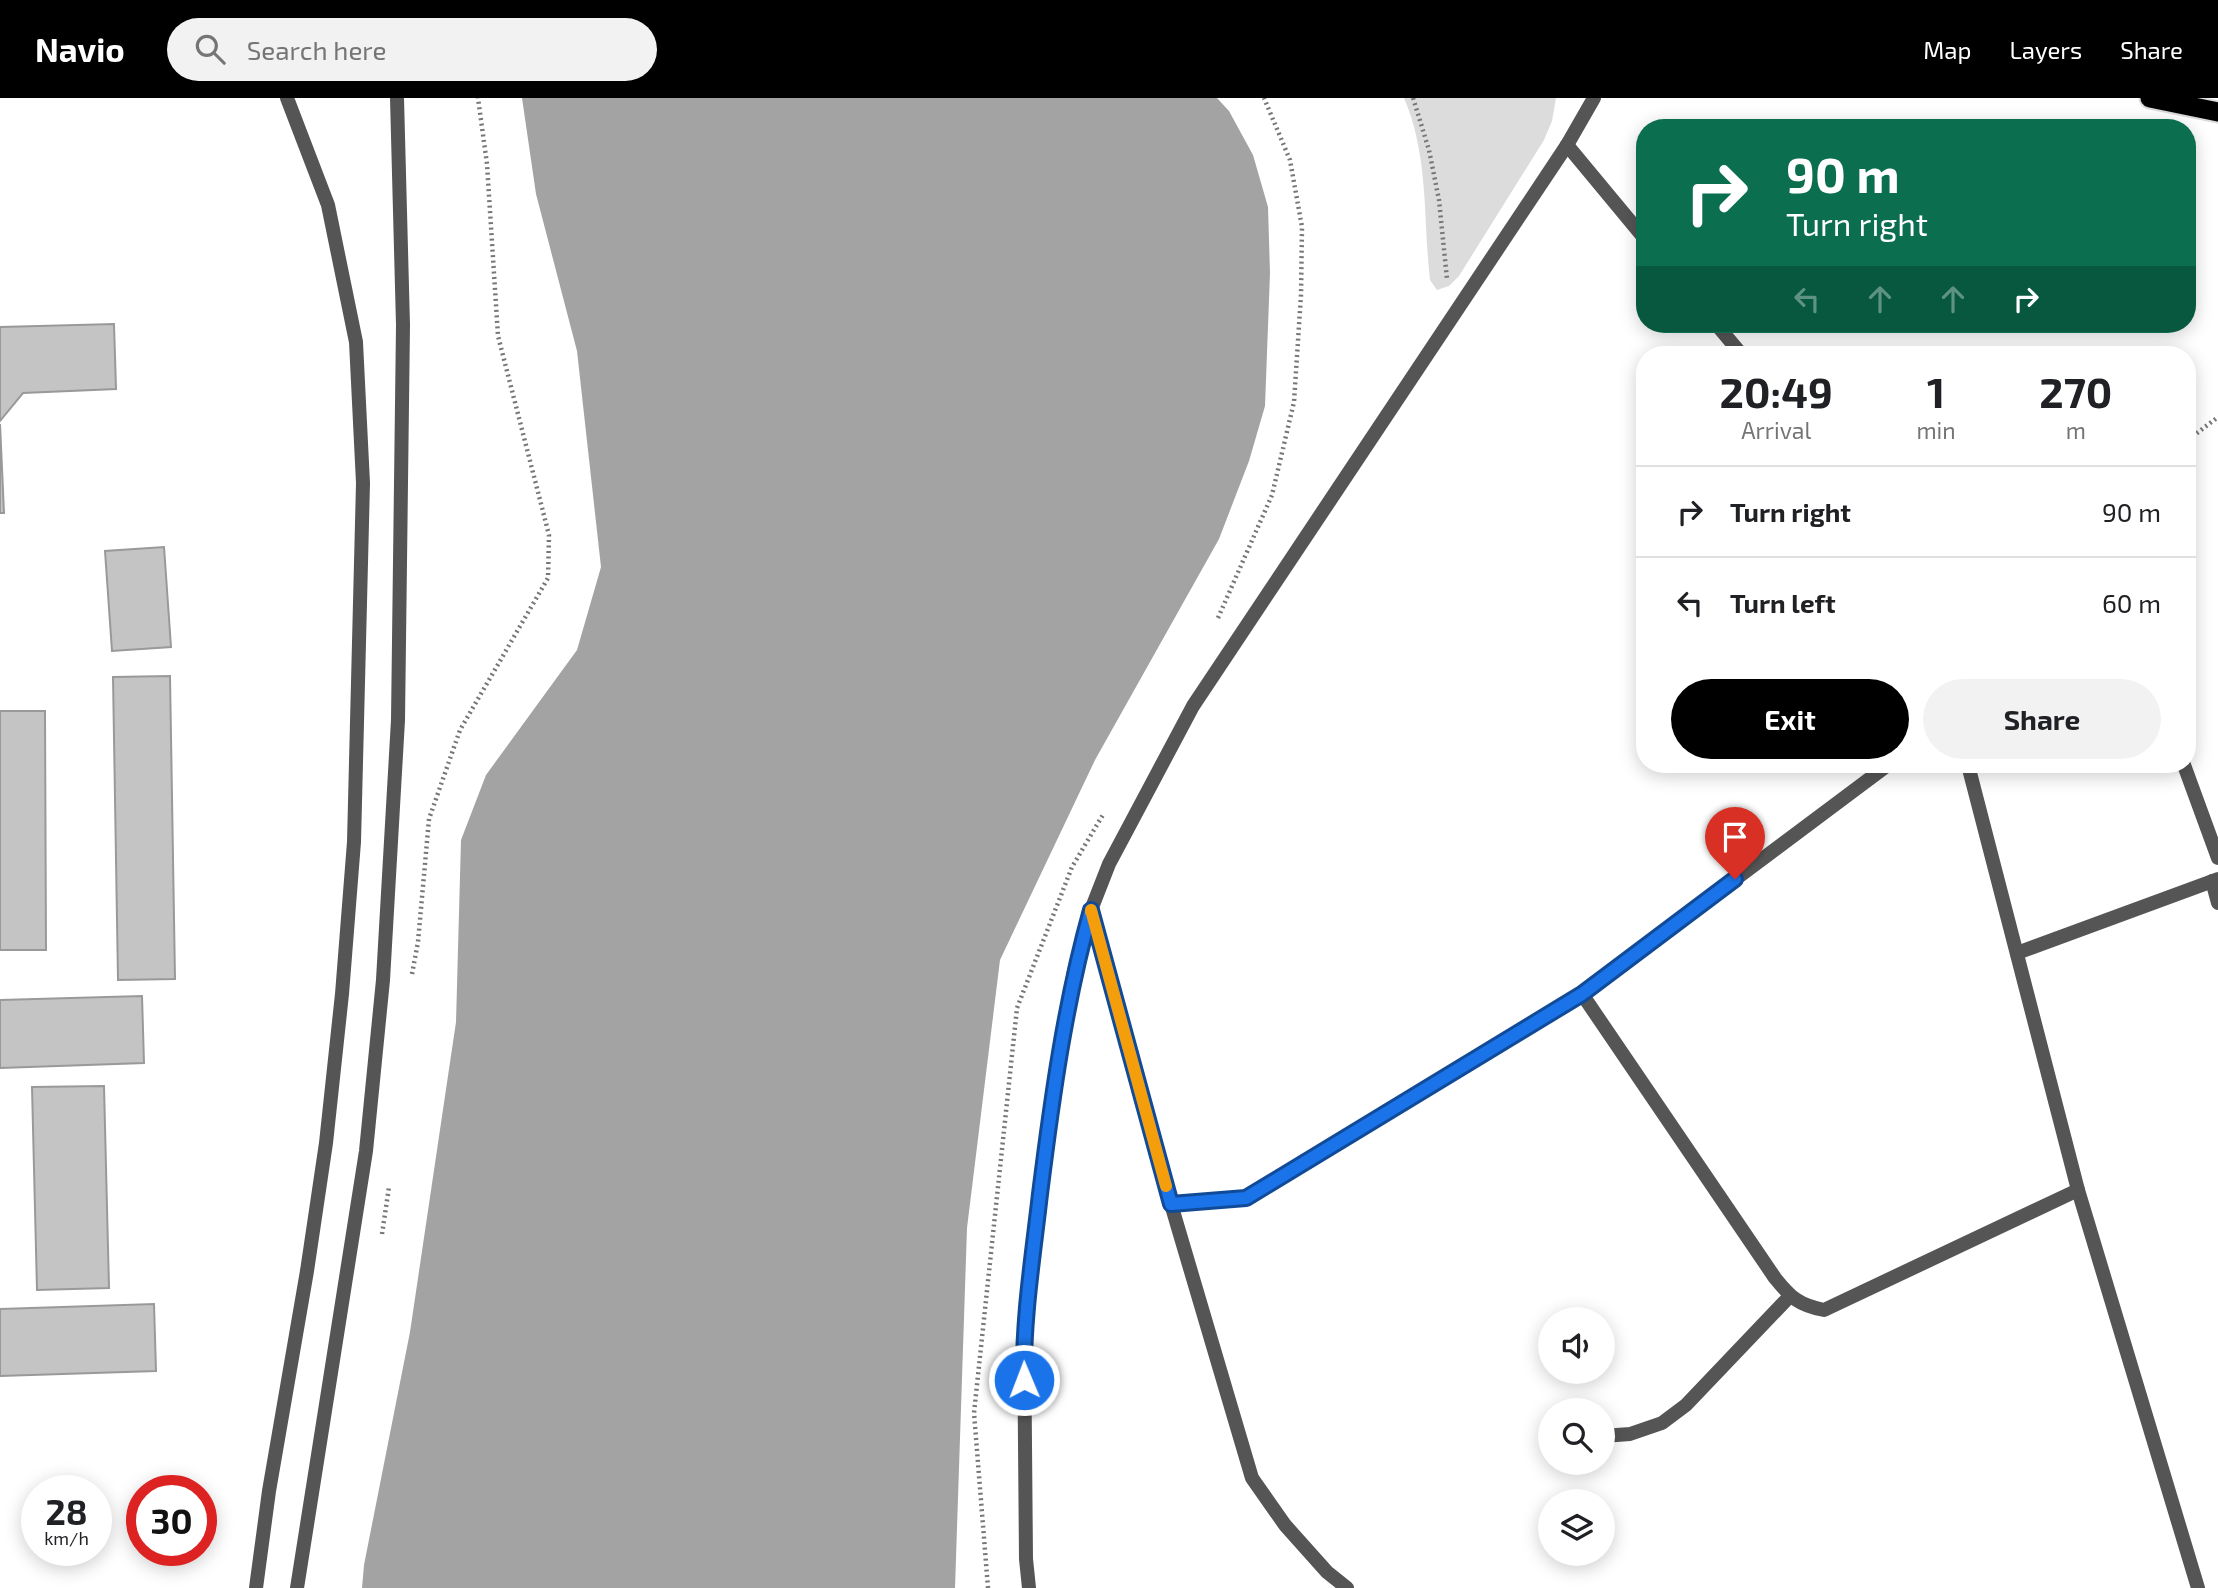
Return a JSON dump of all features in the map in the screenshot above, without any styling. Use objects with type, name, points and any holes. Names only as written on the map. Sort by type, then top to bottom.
[{"type":"highway","points":[[2158,99],[2218,112]]},
{"type":"street","points":[[256,1588],[269,1491],[307,1272],[326,1143],[342,994],[354,842],[363,483],[356,342],[328,205],[286,98]]},
{"type":"street","points":[[297,1588],[366,1151],[383,980],[398,719],[403,325],[397,98]]},
{"type":"street","points":[[1029,1588],[1026,1559],[1024,1328],[1054,1085],[1074,971],[1091,910],[1109,864],[1193,706],[1567,145],[1594,98]]},
{"type":"street","points":[[1567,145],[1636,228]]},
{"type":"street","points":[[1171,1204],[1246,1198],[1582,994],[1877,773]]},
{"type":"street","points":[[1970,773],[2078,1190],[2198,1588]]},
{"type":"street","points":[[2186,773],[2218,858]]},
{"type":"street","points":[[2017,953],[2215,880],[2218,903]]},
{"type":"street","points":[[1091,910],[1171,1204],[1252,1478],[1285,1525],[1327,1572],[1347,1588]]},
{"type":"street","points":[[1582,994],[1775,1278],[1790,1296],[1805,1307],[1824,1310],[2078,1190]]},
{"type":"street","points":[[1615,1435],[1630,1434],[1662,1423],[1686,1405],[1790,1296]]},
{"type":"path","points":[[410,980],[418,942],[429,819],[460,730],[548,578],[548,535],[498,336],[487,164],[478,98]]},
{"type":"path","points":[[1413,98],[1434,175],[1447,277],[1459,307]]},
{"type":"path","points":[[2196,434],[2218,417]]},
{"type":"path","points":[[381,1238],[389,1185]]},
{"type":"shaded area","points":[[522,98],[1217,98],[1229,111],[1253,155],[1268,207],[1270,273],[1265,406],[1249,461],[1219,539],[1095,760],[1000,960],[967,1228],[955,1588],[362,1588],[364,1565],[410,1332],[456,1022],[461,840],[486,775],[577,650],[601,567],[577,351],[536,194]]},
{"type":"shaded area","points":[[1404,98],[1556,98],[1552,121],[1544,140],[1459,276],[1449,286],[1437,290],[1430,280],[1418,142]]},
{"type":"building","points":[[114,324],[116,389],[23,393],[0,421],[0,327]]},
{"type":"building","points":[[0,424],[4,513],[0,513]]},
{"type":"building","points":[[164,547],[171,647],[112,651],[105,551]]},
{"type":"building","points":[[170,676],[175,979],[118,980],[113,677]]},
{"type":"building","points":[[0,711],[45,711],[46,950],[0,950]]},
{"type":"building","points":[[142,996],[144,1063],[0,1068],[0,1000]]},
{"type":"building","points":[[104,1086],[109,1288],[37,1290],[32,1087]]},
{"type":"building","points":[[154,1304],[156,1371],[0,1376],[0,1309]]},
{"type":"slow traffic","points":[[1091,912],[1166,1186]]},
{"type":"route","points":[[1024,1380],[1024,1328],[1054,1085],[1074,971],[1091,910],[1171,1204],[1246,1198],[1582,994],[1735,879]]}]
